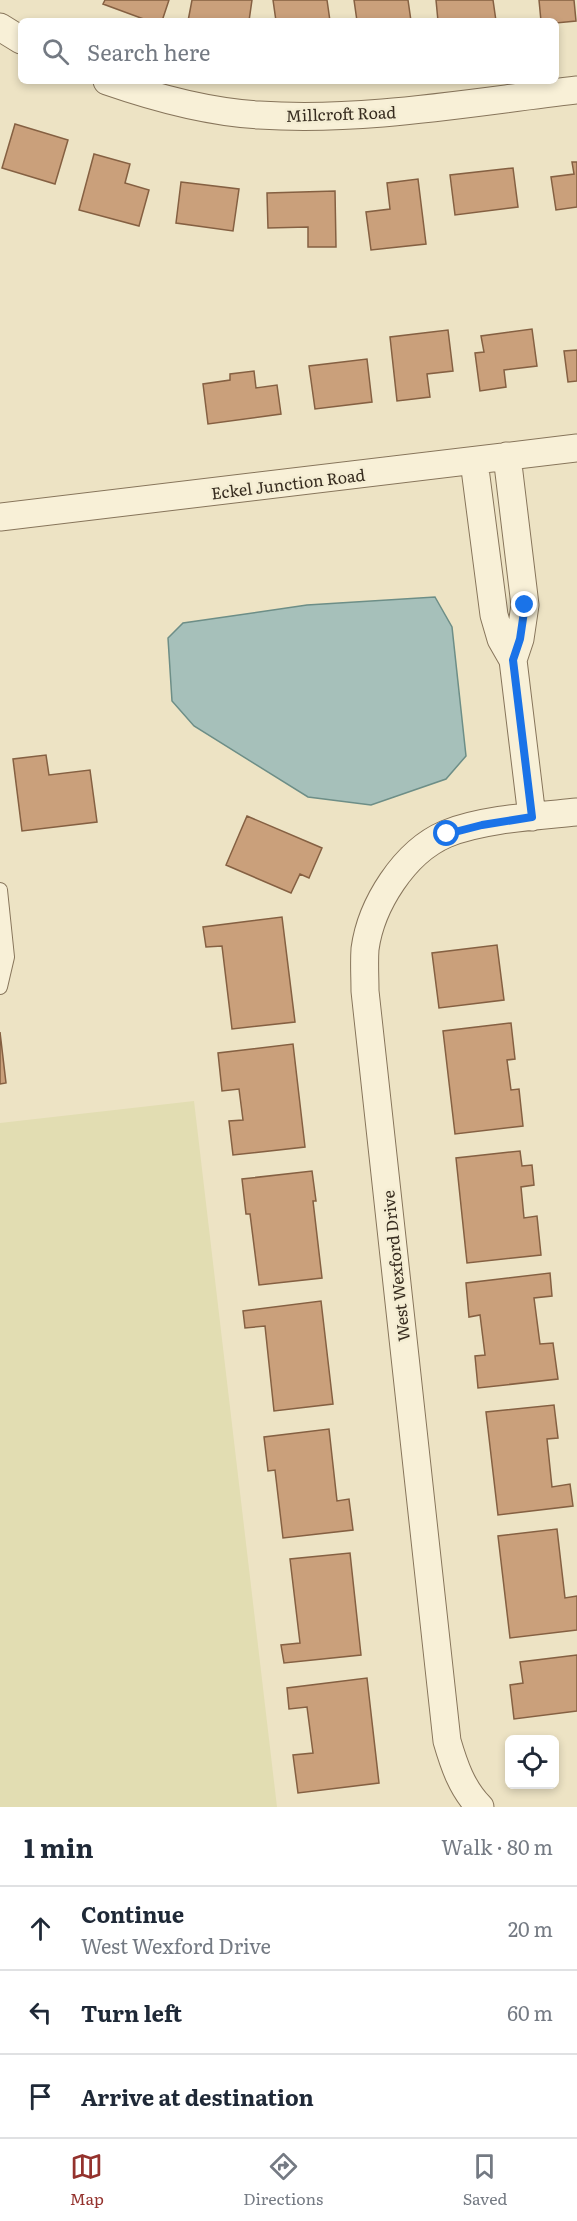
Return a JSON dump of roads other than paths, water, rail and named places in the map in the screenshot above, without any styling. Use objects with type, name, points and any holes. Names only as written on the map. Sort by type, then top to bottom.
[{"type":"street","points":[[0,27],[18,38]]},
{"type":"street","name":"Millcroft Road","points":[[116,84],[141,93],[199,107],[257,115],[316,116],[375,114],[577,90]]},
{"type":"street","name":"Eckel Junction Road","points":[[0,517],[577,448]]},
{"type":"street","points":[[507,456],[525,605],[520,639],[513,660]]},
{"type":"street","points":[[474,460],[494,615],[501,639],[513,660],[532,817]]},
{"type":"street","name":"West Wexford Drive","points":[[480,1807],[471,1798],[456,1770],[447,1741],[365,991],[365,950],[383,896],[396,874],[428,844],[456,831],[482,825],[577,812]]},
{"type":"lane","points":[[0,890],[8,957],[0,987]]},
{"type":"water","points":[[435,597],[452,627],[466,756],[446,779],[371,805],[308,797],[194,726],[172,701],[168,638],[183,623],[307,605]]}]
